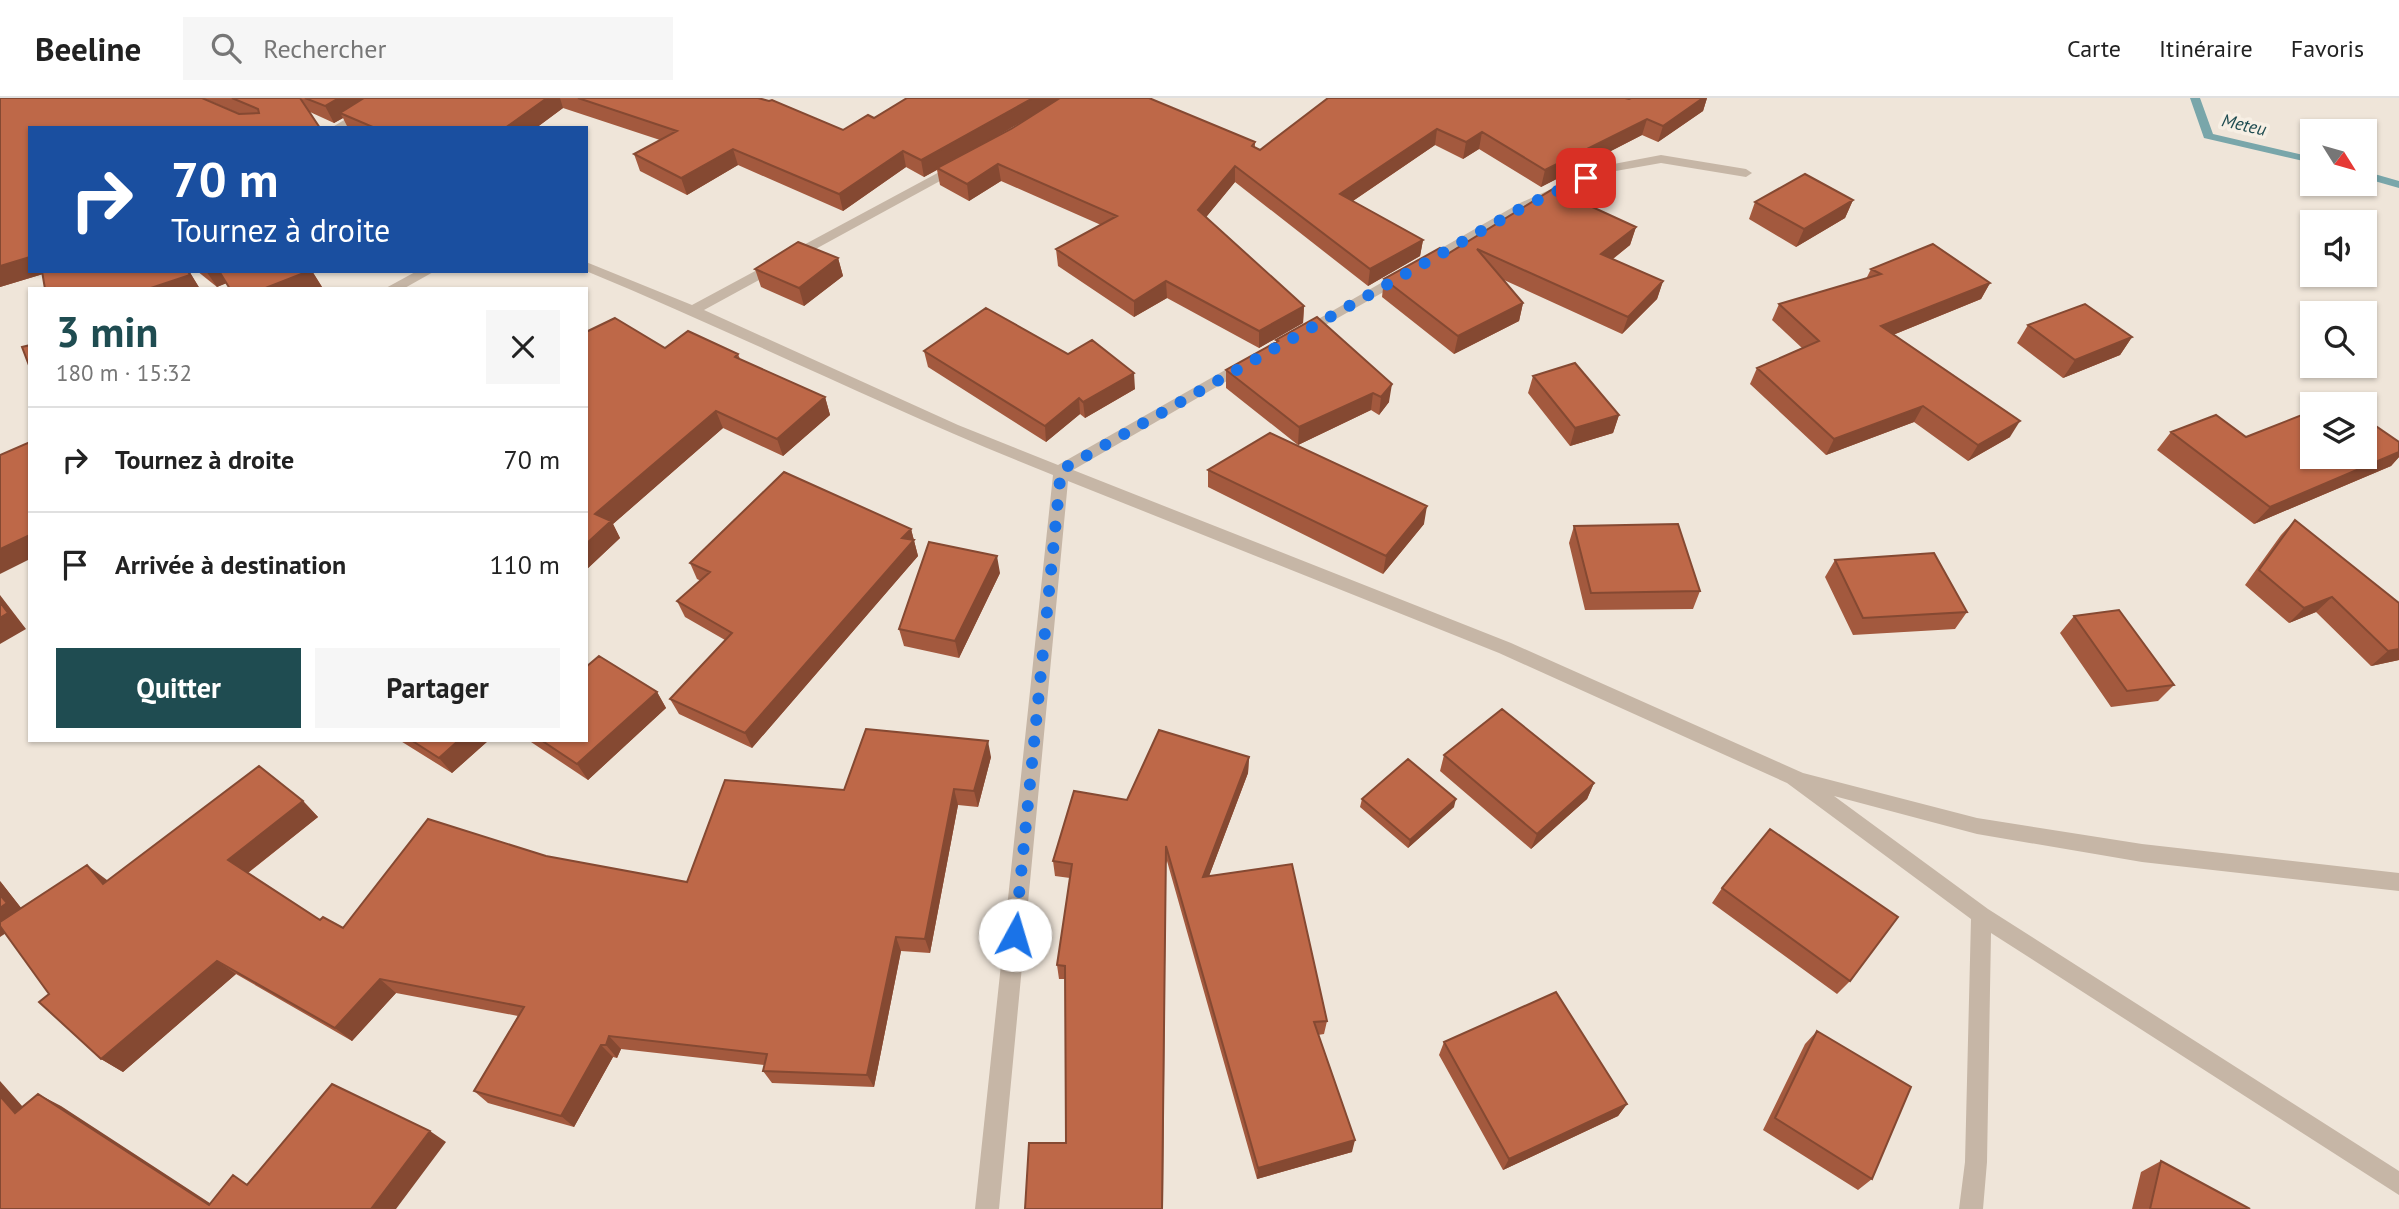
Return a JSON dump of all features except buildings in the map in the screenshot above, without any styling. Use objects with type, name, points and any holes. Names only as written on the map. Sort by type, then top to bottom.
[{"type":"street","points":[[340,126],[389,98]]},
{"type":"street","points":[[693,310],[974,158]]},
{"type":"street","points":[[1293,338],[1525,206],[1606,169],[1661,159],[1746,173]]},
{"type":"street","points":[[588,267],[693,310],[953,429],[1504,648],[1794,777],[1977,827],[2142,853],[2399,882]]},
{"type":"street","points":[[395,287],[424,273]]},
{"type":"street","points":[[1061,470],[1258,358]]},
{"type":"street","points":[[987,1209],[1061,470]]},
{"type":"street","points":[[1794,777],[1981,915],[2399,1184]]},
{"type":"street","points":[[1971,1209],[1976,1162],[1981,915]]},
{"type":"waterway","name":"Meteu","points":[[2195,98],[2208,136],[2300,157]]},
{"type":"waterway","name":"Meteu","points":[[2377,178],[2399,185]]},
{"type":"route","points":[[1015,935],[1061,470],[1525,206],[1586,178]]}]
